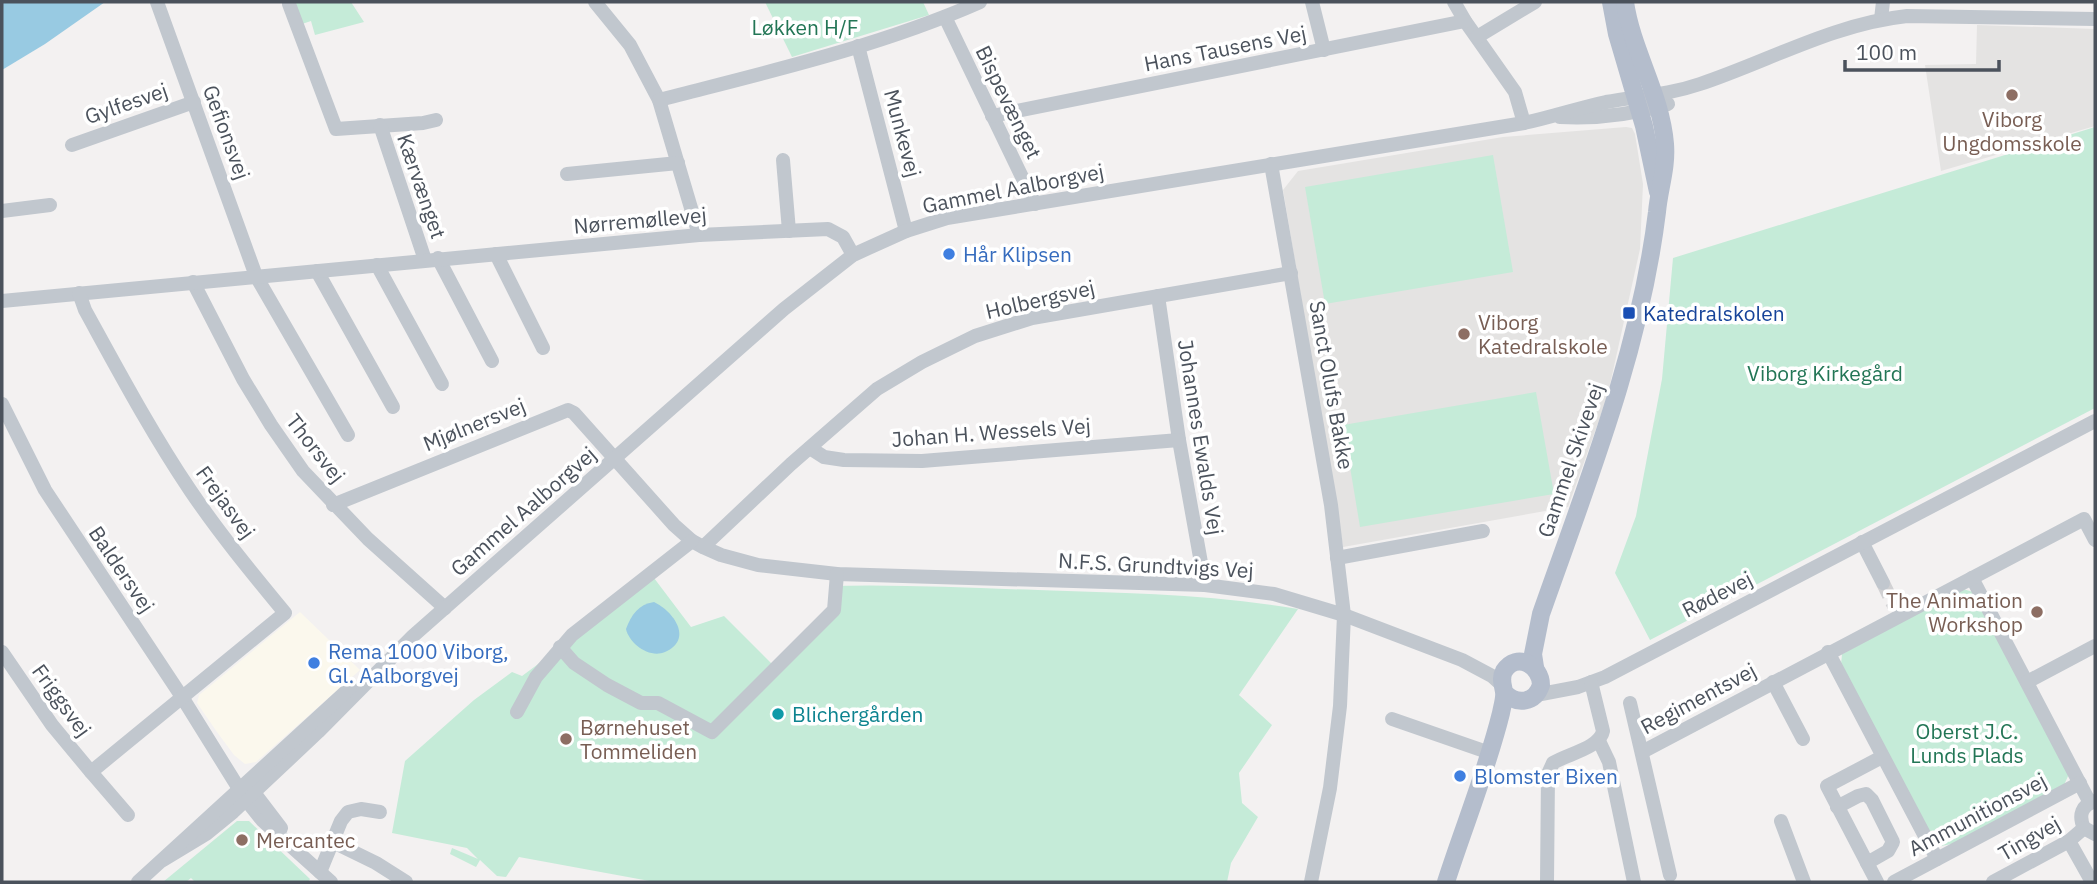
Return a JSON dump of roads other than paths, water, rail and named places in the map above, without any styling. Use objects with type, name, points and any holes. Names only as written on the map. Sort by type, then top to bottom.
[{"type":"main road","name":"Gammel Skivevej","points":[[1611,2],[1659,195]]},
{"type":"main road","name":"Gammel Skivevej","points":[[1538,672],[1533,654],[1541,614],[1622,381],[1664,174],[1665,147],[1656,101],[1635,44],[1625,2]]},
{"type":"main road","name":"Gammel Skivevej","points":[[1511,665],[1541,614]]},
{"type":"main road","points":[[1446,882],[1493,745],[1503,675],[1511,665],[1525,662],[1538,672],[1541,685],[1512,711],[1493,745]]},
{"type":"main road","points":[[1503,688],[1511,699],[1528,698]]},
{"type":"street","name":"Gefionsvej","points":[[157,2],[256,276]]},
{"type":"street","points":[[596,2],[630,45],[659,100],[699,235]]},
{"type":"street","points":[[659,100],[858,46],[945,17],[980,2]]},
{"type":"street","points":[[1312,2],[1324,50]]},
{"type":"street","points":[[1454,2],[1515,92],[1524,123]]},
{"type":"street","points":[[1476,37],[1535,2]]},
{"type":"street","points":[[1881,19],[1883,2]]},
{"type":"street","name":"Kærvænget","points":[[289,4],[336,129],[436,120]]},
{"type":"street","name":"Gammel Aalborgvej","points":[[138,882],[163,860],[206,834],[246,791],[383,658],[413,636],[783,309],[853,255],[906,231],[947,218],[1552,117],[1582,118],[1637,104],[1656,101],[1670,103],[1703,83],[1803,43],[1881,19],[1907,16],[2095,19]]},
{"type":"street","name":"Bispevænget","points":[[945,17],[1035,204]]},
{"type":"street","name":"Hans Tausens Vej","points":[[992,116],[1465,21]]},
{"type":"street","name":"Munkevej","points":[[858,46],[906,231]]},
{"type":"street","name":"Gylfesvej","points":[[72,145],[194,102]]},
{"type":"street","name":"Kærvænget","points":[[380,125],[431,259]]},
{"type":"street","points":[[783,160],[789,231]]},
{"type":"street","points":[[568,174],[678,163]]},
{"type":"street","name":"Sanct Olufs Bakke","points":[[1271,164],[1325,472],[1344,615],[1340,706],[1330,788],[1311,882]]},
{"type":"street","points":[[2,211],[50,205]]},
{"type":"street","name":"Nørremøllevej","points":[[2,301],[699,235],[828,229],[843,237],[853,255]]},
{"type":"street","points":[[496,254],[543,348]]},
{"type":"street","points":[[431,259],[492,361]]},
{"type":"street","points":[[377,265],[442,384]]},
{"type":"street","points":[[317,271],[393,407]]},
{"type":"street","name":"Holbergsvej","points":[[697,544],[877,389],[922,362],[975,336],[1032,318],[1291,273]]},
{"type":"street","points":[[256,276],[348,435]]},
{"type":"street","name":"Thorsvej","points":[[193,282],[243,379],[303,471],[333,505],[445,608]]},
{"type":"street","name":"Frejasvej","points":[[79,293],[85,310],[139,407],[190,489],[231,547],[285,613],[182,697]]},
{"type":"street","name":"Johannes Ewalds Vej","points":[[1157,296],[1205,585]]},
{"type":"street","name":"Baldersvej","points":[[2,404],[45,490],[217,752],[246,791],[262,820],[326,877]]},
{"type":"street","name":"Mjølnersvej","points":[[333,505],[563,410],[574,413],[614,459]]},
{"type":"street","name":"Rødevej","points":[[1528,698],[1591,682],[2095,421]]},
{"type":"street","name":"Johan H. Wessels Vej","points":[[810,448],[824,457],[844,460],[922,461],[1179,440]]},
{"type":"street","name":"N.F.S. Grundtvigs Vej","points":[[614,459],[671,522],[697,544],[722,555],[758,565],[837,574],[1205,585],[1274,594],[1344,615],[1462,660],[1495,678],[1503,688]]},
{"type":"street","name":"Regimentsvej","points":[[1642,751],[1828,652],[1897,610],[1972,578],[2084,519],[2095,540]]},
{"type":"street","points":[[1337,558],[1483,531]]},
{"type":"street","points":[[1862,542],[1882,583]]},
{"type":"street","points":[[517,712],[536,677],[572,635],[697,544]]},
{"type":"street","points":[[560,647],[574,663],[607,685],[641,703],[658,703],[712,732],[834,610],[837,574]]},
{"type":"street","points":[[1972,578],[2080,783],[2093,802],[2085,806],[2081,817],[2090,831]]},
{"type":"street","points":[[2027,682],[2095,646]]},
{"type":"street","name":"Friggsvej","points":[[2,652],[52,724],[128,815]]},
{"type":"street","points":[[1828,652],[1937,859]]},
{"type":"street","name":"N.F.S. Grundtvigs Vej","points":[[1462,660],[1511,665]]},
{"type":"street","name":"Rødevej","points":[[1538,672],[1552,682],[1591,682]]},
{"type":"street","points":[[1547,882],[1549,768],[1557,760],[1599,741],[1603,731],[1591,682]]},
{"type":"street","name":"Regimentsvej","points":[[1773,682],[1803,738]]},
{"type":"street","name":"Friggsvej","points":[[91,772],[182,697]]},
{"type":"street","name":"Regimentsvej","points":[[1630,703],[1670,876]]},
{"type":"street","points":[[1392,719],[1493,745]]},
{"type":"street","points":[[1599,741],[1609,762],[1634,882]]},
{"type":"street","points":[[1877,882],[1827,786],[1882,757]]},
{"type":"street","name":"Ammunitionsvej","points":[[1894,882],[2080,783]]},
{"type":"street","name":"Ammunitionsvej","points":[[1838,807],[1866,794],[1893,842],[1892,847],[1867,863]]},
{"type":"street","points":[[326,877],[333,842],[341,821],[348,812],[361,809],[380,812]]},
{"type":"street","points":[[1781,821],[1804,882]]},
{"type":"street","name":"Tingvej","points":[[1993,882],[2090,831]]},
{"type":"street","points":[[2069,841],[2092,882]]},
{"type":"street","points":[[333,842],[376,863],[406,882]]},
{"type":"water","points":[[2,2],[105,2],[2,70]]},
{"type":"water","points":[[654,602],[673,618],[679,633],[674,646],[659,654],[646,651],[635,644],[626,629],[636,611]]},
{"type":"tunnel","points":[[1883,583],[1894,606]]},
{"type":"place","name":"Viborg Ungdomsskole","points":[[2012,95]]},
{"type":"place","name":"Hår Klipsen","points":[[949,254]]},
{"type":"place","name":"Katedralskolen","points":[[1629,313]]},
{"type":"place","name":"Viborg Katedralskole","points":[[1464,334]]},
{"type":"place","name":"The Animation Workshop","points":[[2037,612]]},
{"type":"place","name":"Rema 1000 Viborg, Gl. Aalborgvej","points":[[314,663]]},
{"type":"place","name":"Blichergården","points":[[778,714]]},
{"type":"place","name":"Børnehuset Tommeliden","points":[[566,739]]},
{"type":"place","name":"Blomster Bixen","points":[[1460,776]]},
{"type":"place","name":"Mercantec","points":[[242,840]]},
{"type":"park label","name":"Løkken H/F","points":[[805,27]]},
{"type":"park label","name":"Viborg Kirkegård","points":[[1825,373]]},
{"type":"park label","name":"Oberst J.C. Lunds Plads","points":[[1967,743]]}]
